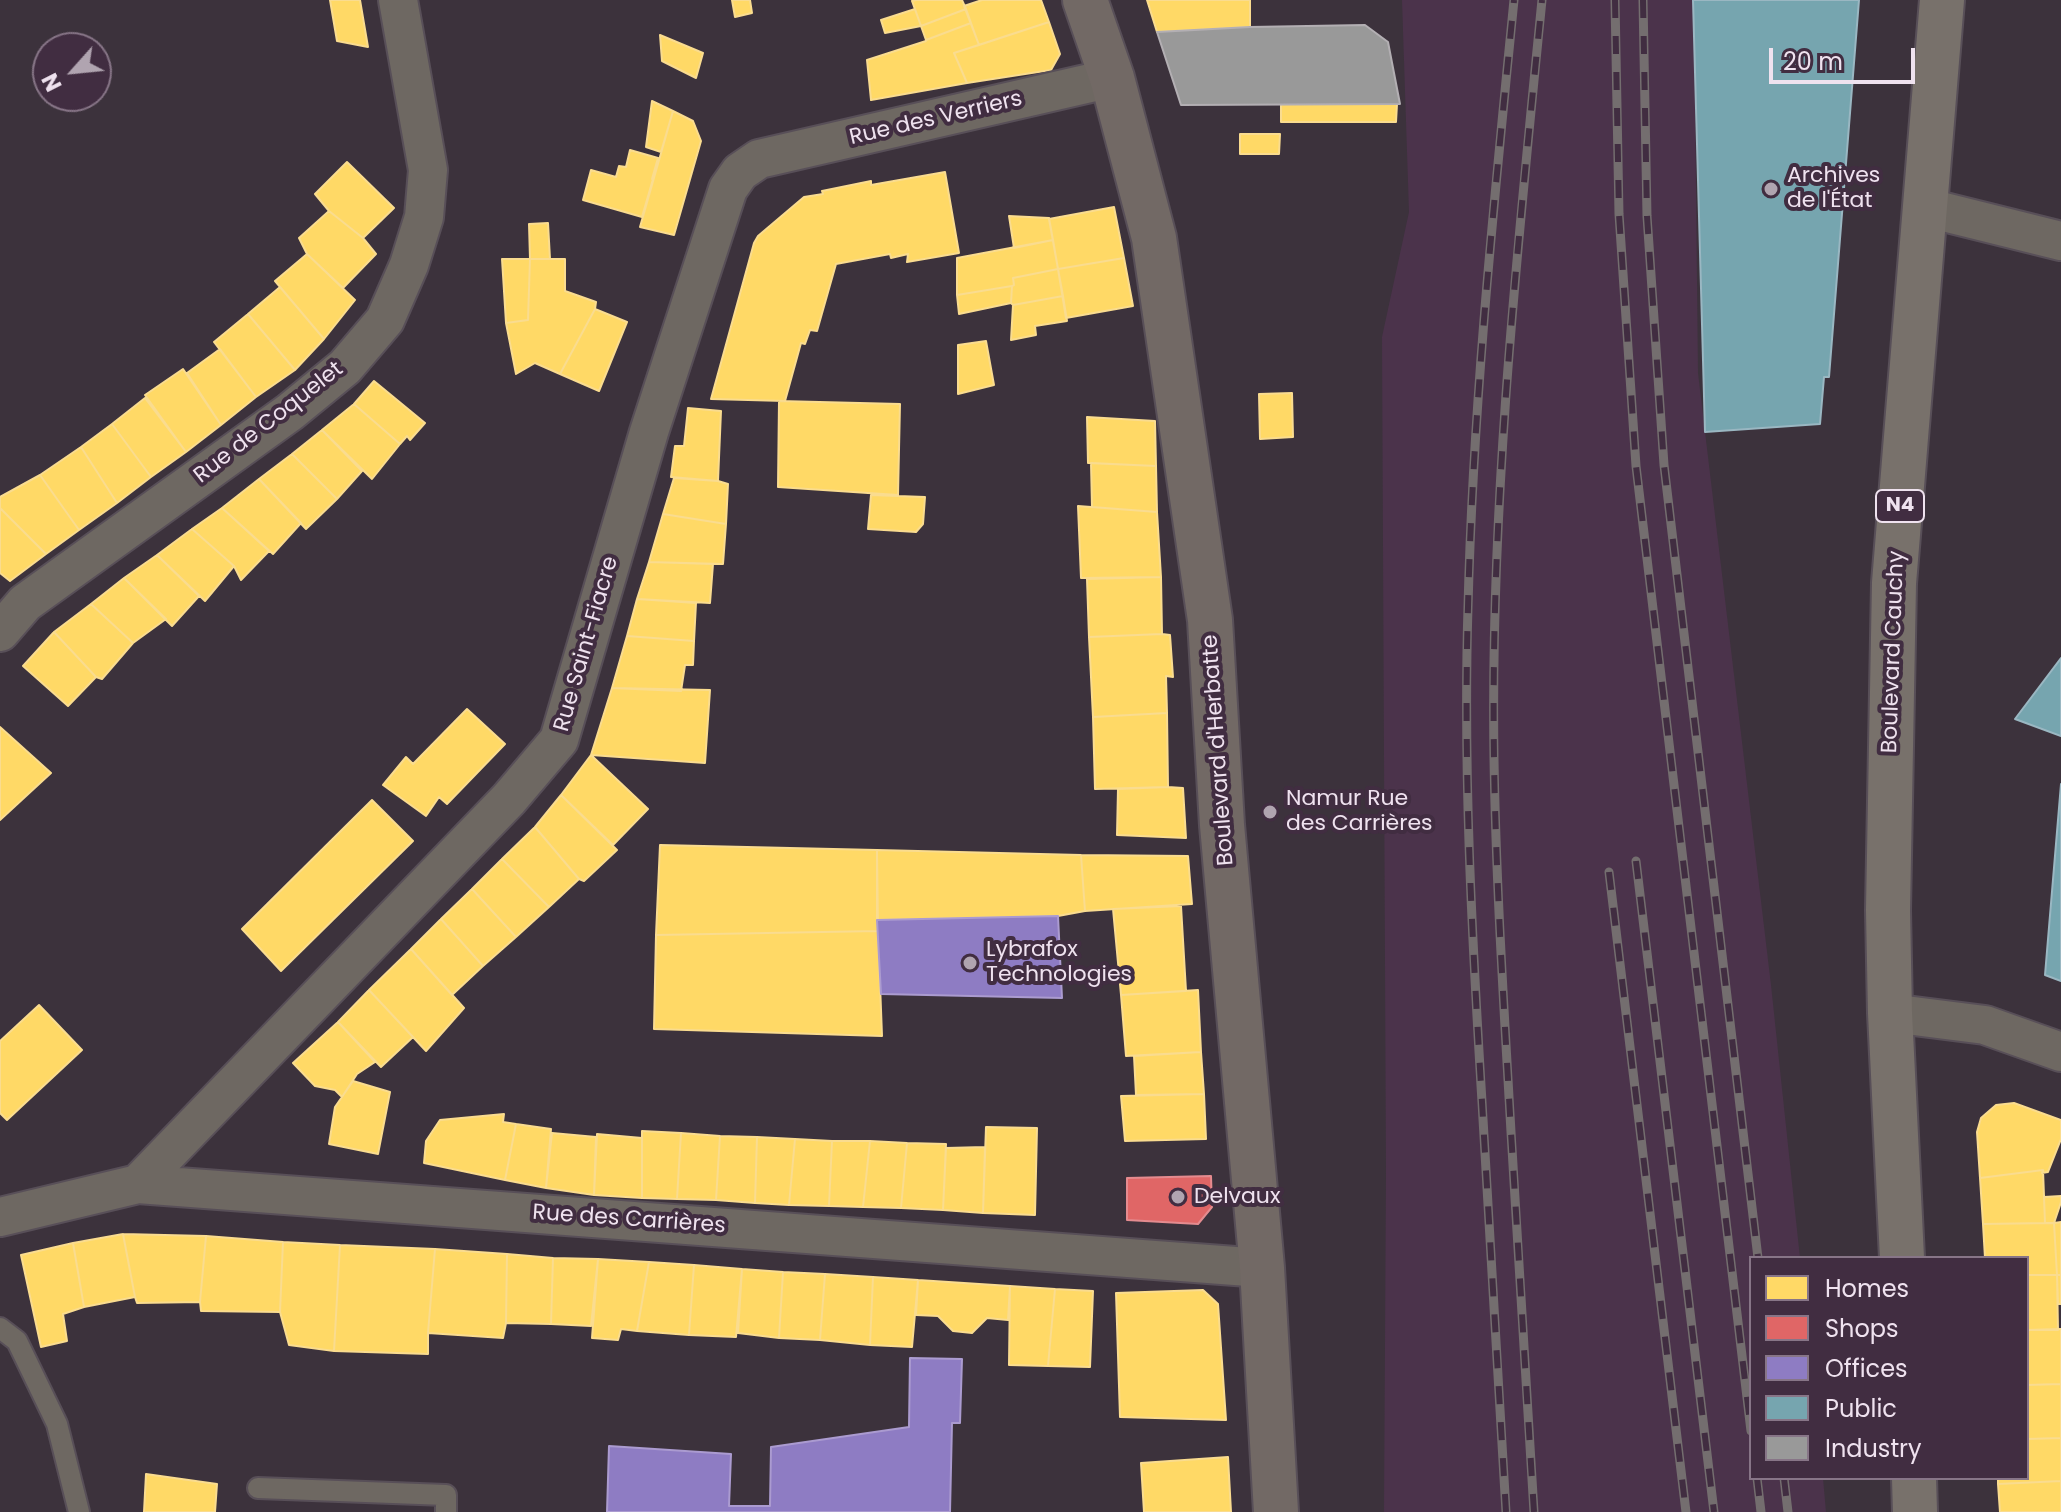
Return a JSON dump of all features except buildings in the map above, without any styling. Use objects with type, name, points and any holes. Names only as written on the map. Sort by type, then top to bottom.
[{"type":"main road","name":"Boulevard Cauchy","points":[[1902,1256],[1888,910],[1894,583],[1942,0]]},
{"type":"main road","points":[[1914,1480],[1915,1512]]},
{"type":"street","name":"Rue de Coquelet","points":[[0,632],[25,603],[290,412],[345,367],[385,320],[409,265],[424,217],[428,170],[398,0]]},
{"type":"street","name":"Boulevard d'Herbatte","points":[[1085,0],[1112,78],[1154,238],[1210,620],[1222,825],[1262,1268],[1276,1512]]},
{"type":"street","name":"Rue des Verriers","points":[[759,159],[1112,78]]},
{"type":"street","name":"Rue Saint-Fiacre","points":[[138,1184],[509,799],[559,740],[649,432],[728,189],[740,172],[759,159]]},
{"type":"street","points":[[1924,207],[2061,241]]},
{"type":"street","points":[[1890,1013],[1985,1025],[2061,1052]]},
{"type":"street","name":"Rue des Carrières","points":[[0,1217],[138,1184],[1262,1268]]},
{"type":"lane","points":[[0,1328],[17,1341],[57,1424],[79,1512]]},
{"type":"lane","points":[[74,1487],[91,1512]]},
{"type":"lane","points":[[258,1488],[446,1495],[446,1512]]},
{"type":"shaded area","points":[[1402,0],[1694,0],[1698,373],[1771,985],[1800,1256],[1749,1256],[1749,1480],[1823,1480],[1826,1512],[1384,1512],[1386,1172],[1382,337],[1409,212]]},
{"type":"railway","points":[[1506,1512],[1472,916],[1467,669],[1479,379],[1514,0]]},
{"type":"railway","points":[[1534,1512],[1498,899],[1494,664],[1507,379],[1542,0]]},
{"type":"railway","points":[[1615,0],[1619,214],[1636,466],[1749,1414]]},
{"type":"railway","points":[[1643,0],[1647,216],[1664,465],[1758,1256]]},
{"type":"railway","points":[[1636,861],[1714,1512]]},
{"type":"railway","points":[[1609,872],[1686,1512]]},
{"type":"railway","points":[[1757,1480],[1761,1512]]},
{"type":"railway","points":[[1784,1480],[1788,1512]]},
{"type":"place","name":"Archives de l'État","points":[[1771,189]]},
{"type":"place","name":"Namur Rue des Carrières","points":[[1270,812]]},
{"type":"place","name":"Lybrafox Technologies","points":[[970,963]]},
{"type":"place","name":"Delvaux","points":[[1178,1197]]}]
